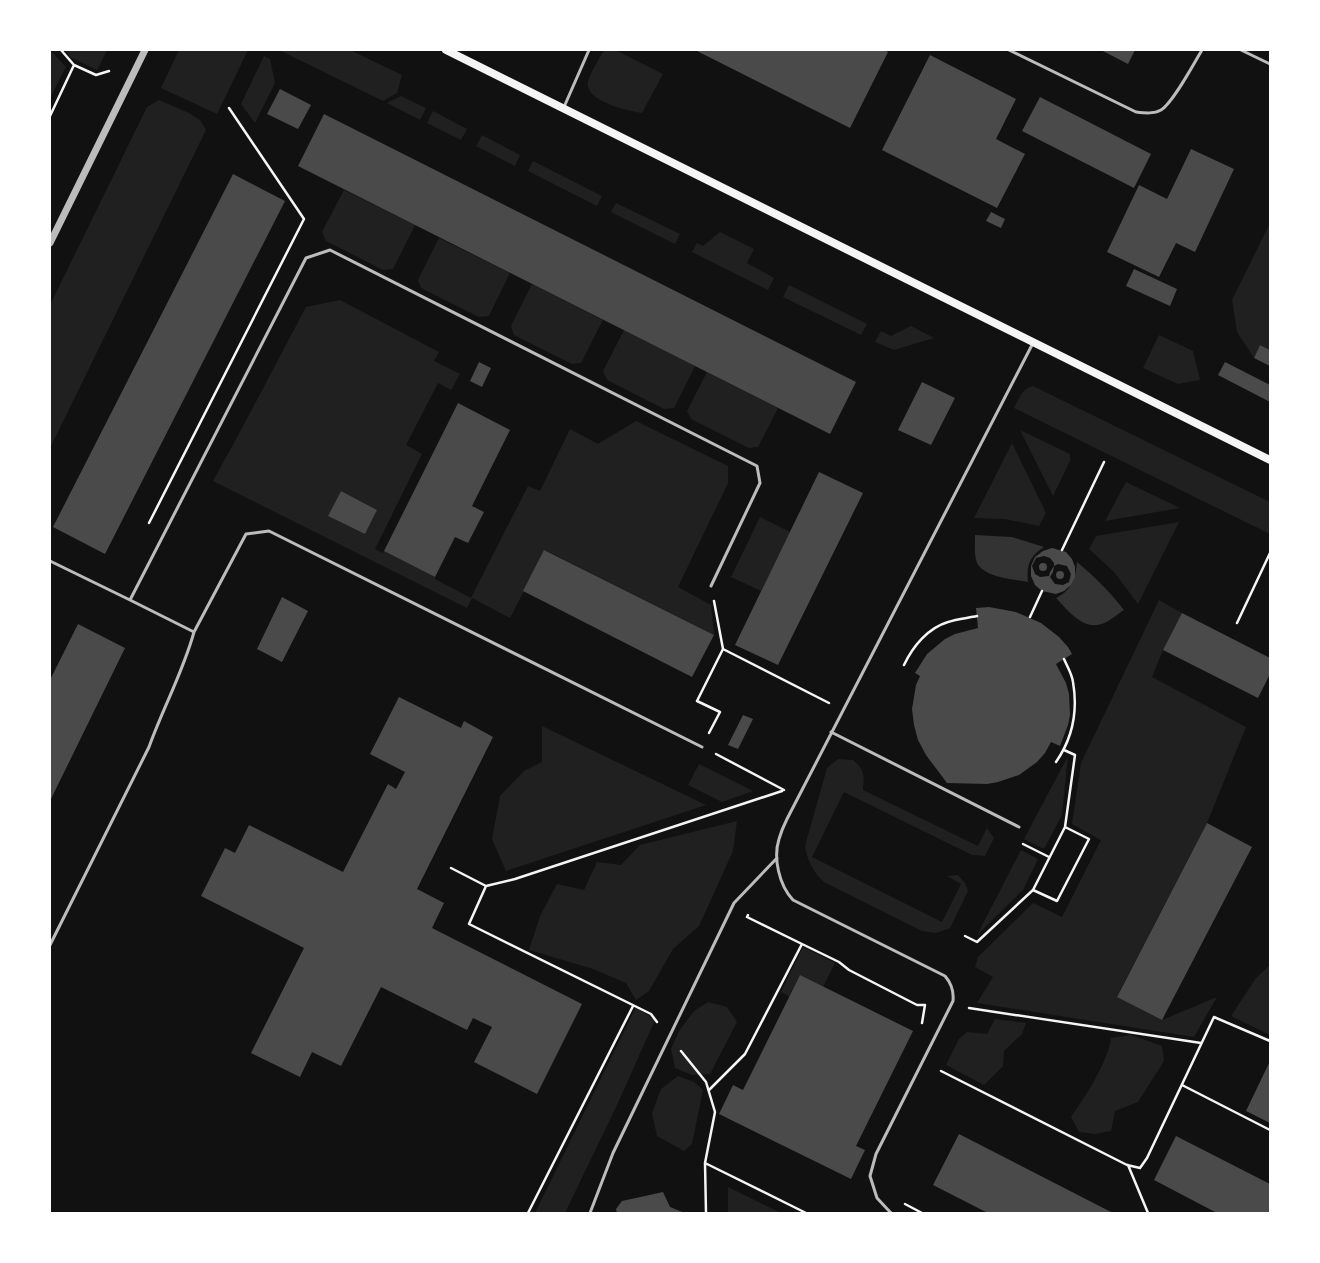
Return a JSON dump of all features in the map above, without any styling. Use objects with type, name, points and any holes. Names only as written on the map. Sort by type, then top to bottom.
[{"type":"main road","points":[[446,50],[1270,460]]},
{"type":"street","points":[[50,243],[145,50]]},
{"type":"lane","points":[[563,108],[590,50]]},
{"type":"lane","points":[[1009,50],[1136,112],[1150,113],[1162,110],[1174,97],[1202,50]]},
{"type":"lane","points":[[1241,50],[1270,64]]},
{"type":"lane","points":[[130,600],[306,258],[330,250],[758,466],[760,483],[711,586]]},
{"type":"lane","points":[[892,1213],[877,1198],[870,1176],[876,1154],[952,1002],[954,992],[950,982],[945,976],[793,900],[787,894],[780,878],[777,858],[778,840],[787,818],[1033,343]]},
{"type":"lane","points":[[50,945],[149,747],[157,724],[187,657],[194,632],[246,534],[269,531],[702,747]]},
{"type":"lane","points":[[50,561],[194,632]]},
{"type":"lane","points":[[832,732],[1019,827]]},
{"type":"lane","points":[[590,1213],[613,1153],[734,903],[777,858]]},
{"type":"path","points":[[61,50],[74,65],[96,75],[109,71]]},
{"type":"path","points":[[50,116],[74,65]]},
{"type":"path","points":[[145,530],[304,219],[229,108]]},
{"type":"path","points":[[1062,550],[1104,462]]},
{"type":"path","points":[[1237,623],[1270,553]]},
{"type":"path","points":[[451,868],[486,886],[515,878],[784,790],[702,747],[720,712],[697,701],[723,649],[711,586]]},
{"type":"path","points":[[1030,617],[1042,591]]},
{"type":"path","points":[[904,664],[911,651],[926,634],[948,622],[977,616]]},
{"type":"path","points":[[723,649],[829,703]]},
{"type":"path","points":[[1056,762],[1064,750],[1074,722],[1075,700],[1073,681],[1064,659]]},
{"type":"path","points":[[965,936],[977,942],[1033,890],[1065,827],[1074,755],[1064,750]]},
{"type":"path","points":[[1033,890],[1057,901],[1089,839],[1065,827]]},
{"type":"path","points":[[1019,842],[1050,857]]},
{"type":"path","points":[[486,886],[469,924],[651,1014],[706,1082],[715,1112],[705,1163],[706,1213]]},
{"type":"path","points":[[750,910],[747,917],[839,962],[849,970],[917,1005],[925,1005]]},
{"type":"path","points":[[709,1090],[745,1054],[802,944]]},
{"type":"path","points":[[528,1213],[633,1006]]},
{"type":"path","points":[[969,1008],[1201,1043]]},
{"type":"path","points":[[941,1071],[1128,1165],[1140,1168],[1214,1017],[1270,1041]]},
{"type":"path","points":[[1182,1085],[1270,1130]]},
{"type":"path","points":[[705,1163],[806,1213]]},
{"type":"path","points":[[1128,1165],[1148,1213]]},
{"type":"shaded area","points":[[50,50],[66,67],[50,98]]},
{"type":"shaded area","points":[[65,50],[107,50],[97,70],[70,57]]},
{"type":"shaded area","points":[[179,50],[248,50],[217,114],[161,88]]},
{"type":"shaded area","points":[[279,50],[350,50],[402,75],[397,93],[383,101]]},
{"type":"shaded area","points":[[604,50],[615,50],[663,74],[642,113],[608,104],[592,94],[588,88],[589,78]]},
{"type":"shaded area","points":[[264,56],[270,59],[275,83],[255,123],[241,104]]},
{"type":"shaded area","points":[[401,96],[426,108],[420,120],[387,103]]},
{"type":"shaded area","points":[[159,100],[189,113],[200,120],[206,130],[50,448],[50,305],[147,107]]},
{"type":"shaded area","points":[[433,111],[467,129],[461,140],[427,123]]},
{"type":"shaded area","points":[[482,135],[520,155],[515,166],[476,146]]},
{"type":"shaded area","points":[[533,161],[602,196],[597,206],[528,171]]},
{"type":"shaded area","points":[[344,190],[415,225],[393,269],[383,270],[326,241],[322,232]]},
{"type":"shaded area","points":[[616,203],[680,234],[675,244],[611,212]]},
{"type":"shaded area","points":[[1270,223],[1270,350],[1260,345],[1254,358],[1237,332],[1232,300]]},
{"type":"shaded area","points":[[720,232],[754,249],[747,263],[774,278],[768,290],[692,252],[697,243],[703,246]]},
{"type":"shaded area","points":[[439,238],[510,273],[489,316],[479,317],[421,288],[418,280]]},
{"type":"shaded area","points":[[532,284],[603,320],[581,363],[572,364],[514,335],[511,326]]},
{"type":"shaded area","points":[[789,285],[867,324],[861,335],[783,297]]},
{"type":"shaded area","points":[[340,300],[439,352],[434,361],[460,374],[451,390],[438,383],[406,445],[422,454],[375,549],[383,553],[384,551],[435,577],[435,579],[471,598],[528,486],[540,491],[570,429],[598,444],[636,421],[728,466],[728,483],[678,587],[711,605],[714,635],[545,550],[510,618],[472,598],[467,608],[213,481],[306,307]],"holes":[[[341,491],[377,510],[365,534],[328,516]]]},
{"type":"shaded area","points":[[911,326],[934,338],[894,350],[875,342],[881,331],[891,336]]},
{"type":"shaded area","points":[[624,330],[695,366],[674,408],[664,409],[607,380],[603,371]]},
{"type":"shaded area","points":[[1159,335],[1193,351],[1200,380],[1178,384],[1143,368]]},
{"type":"shaded area","points":[[707,372],[778,408],[758,447],[749,448],[691,419],[687,411]]},
{"type":"shaded area","points":[[1033,386],[1270,502],[1270,534],[1014,408],[1023,391]]},
{"type":"shaded area","points":[[1020,430],[1070,454],[1070,461],[1053,496]]},
{"type":"shaded area","points":[[1012,443],[1046,513],[1039,526],[1005,519],[974,518]]},
{"type":"shaded area","points":[[1126,482],[1180,508],[1105,521]]},
{"type":"shaded area","points":[[760,517],[790,532],[761,591],[731,577]]},
{"type":"shaded area","points":[[1179,522],[1138,604],[1114,572],[1089,549],[1096,536]]},
{"type":"shaded area","points":[[975,535],[1012,537],[1044,547],[1035,554],[1028,566],[1028,582],[993,575],[981,568],[975,557]]},
{"type":"shaded area","points":[[1077,562],[1102,585],[1124,610],[1104,623],[1091,625],[1079,620],[1056,598],[1065,592],[1072,583]]},
{"type":"shaded area","points":[[1159,600],[1182,613],[1163,650],[1152,677],[1246,727],[1207,823],[1117,996],[1162,1020],[1217,997],[1194,1037],[977,1003],[993,977],[975,967],[978,957],[1033,903],[1062,917],[1101,840],[1072,824],[1081,763]]},
{"type":"shaded area","points":[[542,726],[706,805],[506,871],[492,839],[500,796],[524,771],[542,762]]},
{"type":"shaded area","points":[[1068,756],[1062,815],[1044,849],[1024,839]]},
{"type":"shaded area","points":[[838,759],[853,760],[860,767],[863,773],[863,790],[978,846],[987,828],[994,838],[985,856],[972,855],[844,792],[812,857],[942,922],[961,884],[947,876],[958,875],[965,883],[968,891],[950,928],[936,933],[922,931],[824,882],[814,870],[807,856],[805,846],[827,768]]},
{"type":"shaded area","points":[[699,764],[753,791],[722,802],[688,785]]},
{"type":"shaded area","points":[[737,821],[733,851],[699,926],[673,949],[649,991],[636,1000],[626,983],[593,969],[529,950],[540,916],[557,884],[584,890],[597,862],[621,865],[640,845]]},
{"type":"shaded area","points":[[1021,850],[1038,859],[1023,890],[977,935]]},
{"type":"shaded area","points":[[803,947],[835,963],[823,987],[800,975],[789,996],[781,992]]},
{"type":"shaded area","points":[[1270,965],[1270,1035],[1231,1016],[1256,978]]},
{"type":"shaded area","points":[[708,1002],[727,1007],[737,1022],[710,1074],[692,1075],[675,1068],[671,1049],[679,1031],[694,1011]]},
{"type":"shaded area","points":[[636,1007],[655,1020],[617,1105],[565,1213],[535,1213]]},
{"type":"shaded area","points":[[995,1019],[1026,1023],[1022,1034],[1004,1051],[1003,1066],[984,1085],[946,1065],[959,1039],[967,1032],[987,1034]]},
{"type":"shaded area","points":[[1131,1035],[1162,1046],[1164,1061],[1138,1102],[1115,1111],[1111,1131],[1096,1134],[1079,1132],[1071,1117],[1101,1069],[1111,1038]]},
{"type":"shaded area","points":[[678,1076],[694,1082],[703,1090],[692,1144],[684,1151],[657,1136],[652,1113],[661,1089]]},
{"type":"shaded area","points":[[728,1187],[781,1213],[728,1213]]},
{"type":"building","points":[[695,50],[885,50],[888,52],[850,128]]},
{"type":"building","points":[[1101,50],[1135,50],[1128,64]]},
{"type":"building","points":[[930,55],[1016,99],[996,139],[1025,154],[997,208],[882,150]]},
{"type":"building","points":[[280,89],[311,105],[298,129],[267,114]]},
{"type":"building","points":[[1040,97],[1151,154],[1134,188],[1022,131]]},
{"type":"building","points":[[324,114],[856,382],[830,434],[298,166]]},
{"type":"building","points":[[1191,149],[1234,169],[1195,252],[1176,243],[1159,277],[1107,252],[1139,185],[1167,199]]},
{"type":"building","points":[[233,174],[285,201],[105,554],[53,527]]},
{"type":"building","points":[[991,212],[1005,219],[1001,228],[986,221]]},
{"type":"building","points":[[1134,269],[1177,289],[1170,306],[1126,286]]},
{"type":"building","points":[[1260,345],[1270,350],[1270,366],[1254,358]]},
{"type":"building","points":[[479,362],[491,368],[482,387],[470,381]]},
{"type":"building","points":[[1225,362],[1270,385],[1270,402],[1218,375]]},
{"type":"building","points":[[922,382],[955,398],[931,445],[898,430]]},
{"type":"building","points":[[458,403],[510,430],[472,506],[484,512],[468,543],[455,537],[435,577],[384,551]]},
{"type":"building","points":[[819,472],[863,493],[778,665],[735,645]]},
{"type":"building","points":[[341,491],[377,510],[365,534],[328,516]]},
{"type":"building","points":[[1052,548],[1066,552],[1072,559],[1075,567],[1075,577],[1071,585],[1064,591],[1056,594],[1042,591],[1035,585],[1031,576],[1031,566],[1035,557],[1043,551]],"holes":[[[1044,556],[1050,558],[1054,563],[1054,566],[1049,576],[1040,577],[1035,574],[1032,566],[1036,558]],[[1058,564],[1067,566],[1071,574],[1069,582],[1063,585],[1055,584],[1050,577],[1054,566]]]},
{"type":"building","points":[[544,550],[714,635],[692,677],[523,591]]},
{"type":"building","points":[[1041,563],[1045,563],[1047,567],[1045,571],[1041,571],[1039,569],[1039,565]]},
{"type":"building","points":[[1058,571],[1062,571],[1064,575],[1062,579],[1058,579],[1056,577],[1056,573]]},
{"type":"building","points":[[282,597],[308,611],[282,662],[257,649]]},
{"type":"building","points":[[989,607],[1016,612],[1041,623],[1059,637],[1068,647],[1072,654],[1056,664],[1066,683],[1069,694],[1070,715],[1068,725],[1060,746],[1051,742],[1045,753],[1037,762],[1019,775],[987,784],[947,783],[926,755],[918,740],[912,709],[916,685],[920,676],[915,673],[927,654],[945,639],[955,634],[978,628],[976,608]]},
{"type":"building","points":[[1182,613],[1270,658],[1270,674],[1258,698],[1163,650]]},
{"type":"building","points":[[78,624],[125,648],[50,801],[50,680]]},
{"type":"building","points":[[399,697],[461,728],[464,721],[493,737],[417,889],[444,903],[432,928],[582,1004],[537,1094],[474,1062],[492,1027],[473,1018],[467,1030],[381,987],[341,1066],[312,1052],[300,1077],[251,1053],[304,948],[201,896],[225,848],[235,853],[249,825],[343,872],[388,784],[396,789],[405,772],[370,754]]},
{"type":"building","points":[[743,715],[753,719],[738,749],[728,745]]},
{"type":"building","points":[[1207,823],[1252,847],[1162,1020],[1117,997]]},
{"type":"building","points":[[800,975],[913,1031],[856,1146],[865,1150],[851,1179],[719,1114],[733,1085],[743,1090]]},
{"type":"building","points":[[1270,1061],[1270,1123],[1246,1111]]},
{"type":"building","points":[[959,1134],[1113,1213],[988,1213],[933,1185]]},
{"type":"building","points":[[1176,1136],[1270,1184],[1270,1213],[1217,1213],[1154,1180]]},
{"type":"building","points":[[663,1192],[670,1207],[685,1213],[617,1213],[616,1209],[622,1201]]}]
